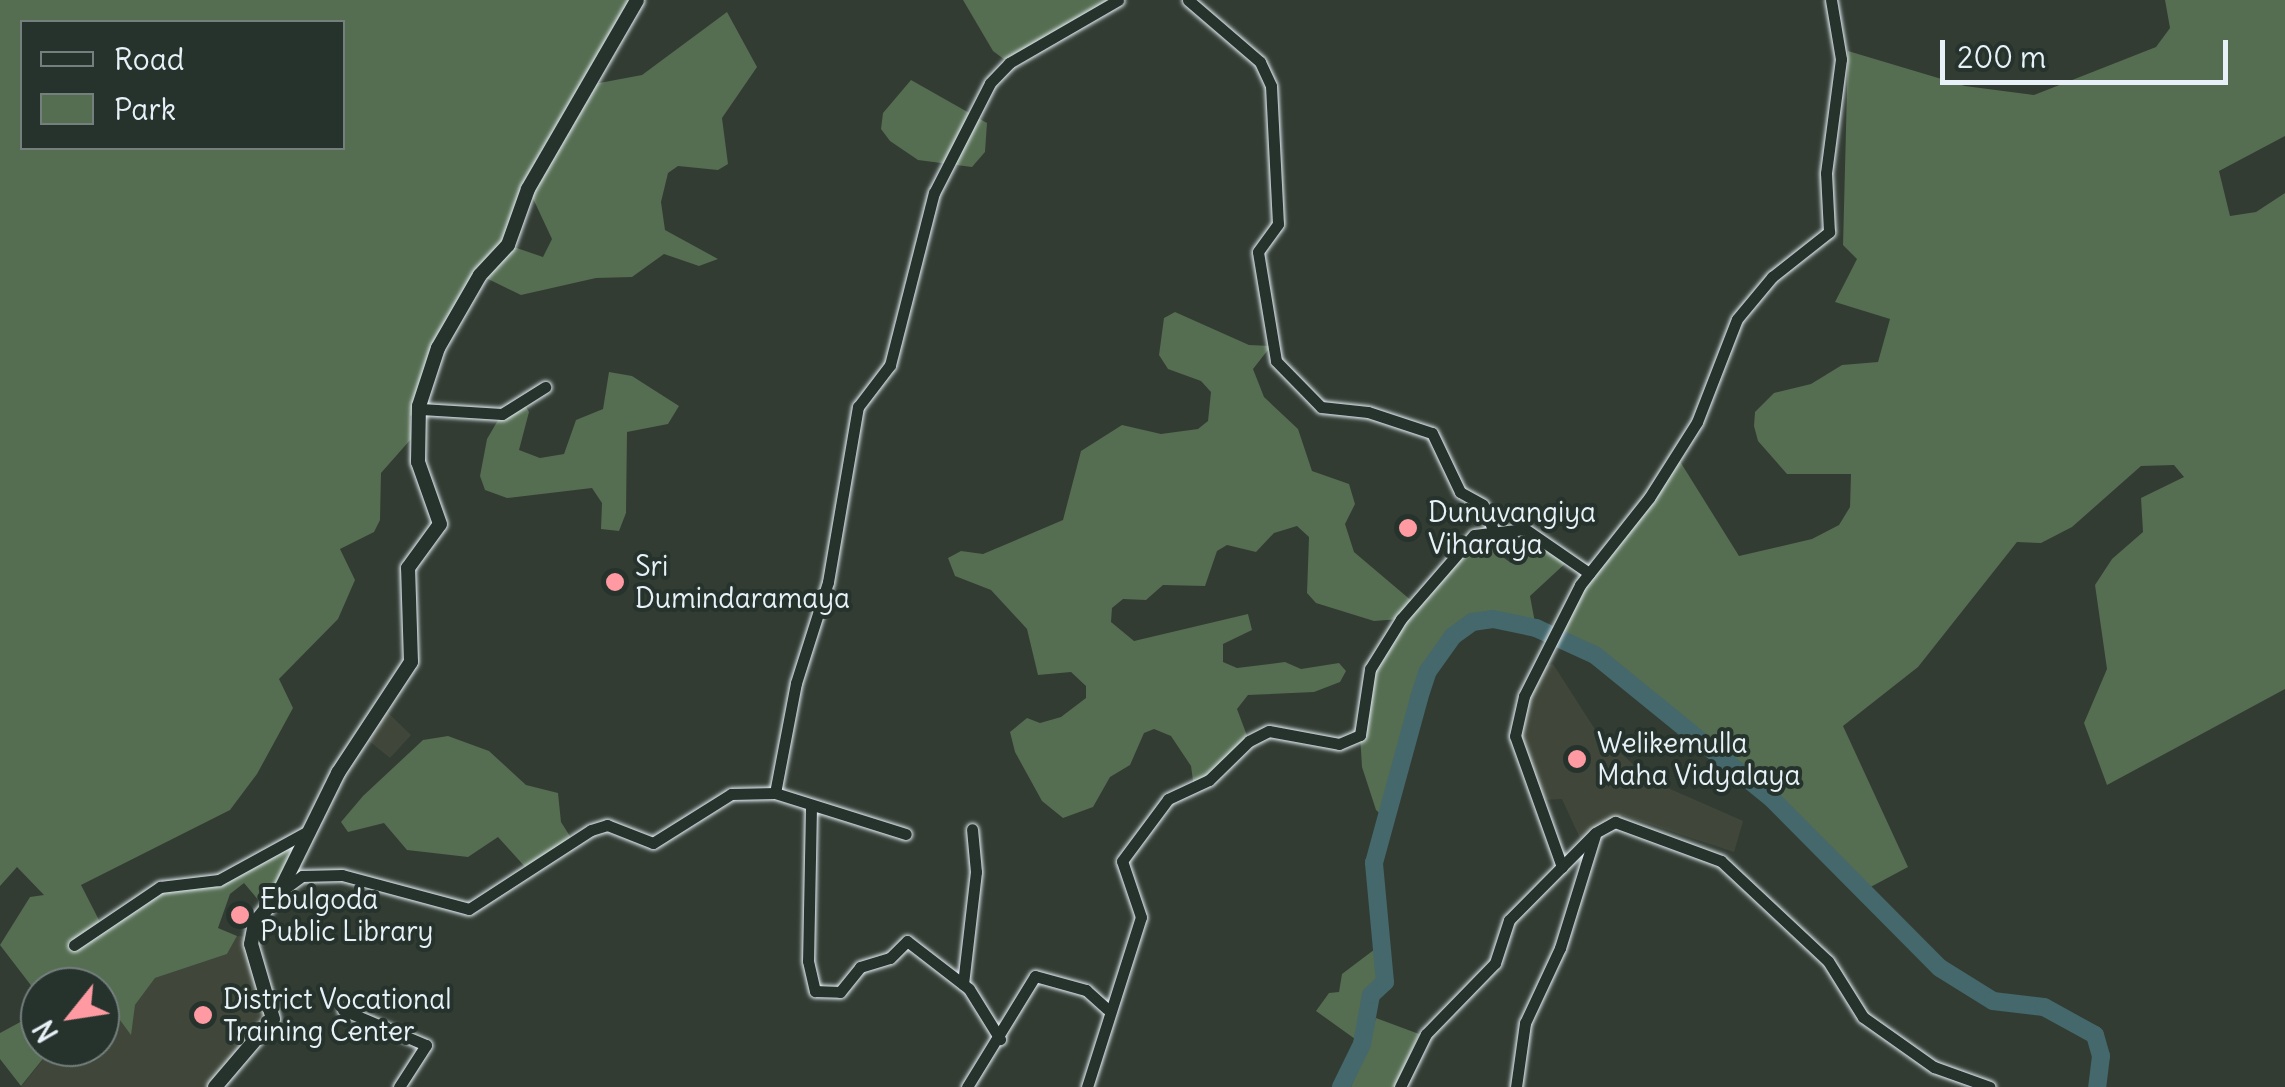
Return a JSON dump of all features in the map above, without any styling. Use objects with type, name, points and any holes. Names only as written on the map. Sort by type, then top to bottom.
[{"type":"main road","points":[[215,1087],[273,1019],[251,944],[255,923],[279,892],[308,830],[411,662],[408,568],[440,524],[418,462],[421,409],[450,320],[508,245],[528,189],[637,0]]},
{"type":"street","points":[[775,793],[796,683],[828,582],[858,407],[890,365],[934,192],[990,83],[1009,63],[1118,0]]},
{"type":"street","points":[[1188,0],[1260,62],[1272,86],[1278,224],[1258,252],[1276,361],[1321,407],[1368,412],[1432,433],[1460,492],[1483,504],[1494,530]]},
{"type":"street","points":[[1562,867],[1515,736],[1539,661],[1565,612],[1589,573],[1649,498],[1697,422],[1751,298],[1829,232],[1826,173],[1842,59],[1832,0]]},
{"type":"street","points":[[421,409],[502,414],[544,387]]},
{"type":"street","points":[[1086,1087],[1106,1009],[1141,917],[1122,862],[1159,809],[1209,780],[1249,740],[1270,730],[1339,744],[1360,735],[1370,669],[1400,619],[1463,542],[1494,530],[1525,529],[1589,573]]},
{"type":"street","points":[[279,892],[302,876],[342,875],[469,909],[591,830],[607,825],[653,844],[730,794],[775,793],[906,834]]},
{"type":"street","points":[[812,807],[808,961],[815,991],[840,992],[860,968],[890,958],[908,942],[964,984],[1000,1039]]},
{"type":"street","points":[[1400,1087],[1426,1034],[1494,963],[1509,920],[1595,833],[1615,822],[1721,862],[1817,948],[1863,1017],[1934,1067],[1990,1087]]},
{"type":"street","points":[[964,984],[976,872],[972,828]]},
{"type":"street","points":[[74,945],[160,887],[219,880],[308,830]]},
{"type":"street","points":[[1516,1087],[1525,1023],[1560,948],[1595,833]]},
{"type":"street","points":[[966,1087],[1000,1039],[1035,976],[1086,990],[1106,1009]]},
{"type":"street","points":[[343,1010],[426,1044],[399,1087]]},
{"type":"shaded area","name":"Welikemulla Maha Vidyalaya","points":[[1553,664],[1596,731],[1652,781],[1743,821],[1734,852],[1622,815],[1581,840],[1562,799],[1541,800],[1519,730],[1540,667]]},
{"type":"shaded area","points":[[384,709],[411,735],[390,758],[363,736]]},
{"type":"shaded area","name":"District Vocational Training Center","points":[[237,936],[251,937],[273,1010],[215,1087],[21,1087],[37,1067],[120,1067],[120,1007],[135,1005],[155,978],[227,954]]},
{"type":"green space","points":[[0,0],[637,0],[594,84],[642,75],[727,12],[757,67],[722,118],[728,164],[718,170],[678,166],[668,173],[661,202],[665,230],[718,259],[699,266],[664,254],[632,277],[596,278],[521,295],[480,275],[450,320],[421,409],[410,416],[411,439],[381,473],[380,520],[374,532],[340,549],[355,580],[338,619],[279,679],[293,708],[257,774],[230,810],[81,885],[100,922],[160,887],[219,880],[308,831],[265,908],[244,883],[230,894],[218,928],[237,936],[227,954],[155,978],[135,1005],[131,1035],[120,1020],[120,967],[20,967],[20,971],[0,945],[30,897],[44,895],[17,867],[0,886]],"holes":[[[529,190],[552,239],[543,257],[508,245]]]},
{"type":"green space","points":[[963,0],[1118,0],[1009,63],[993,51]]},
{"type":"green space","points":[[2165,0],[2285,0],[2285,136],[2219,171],[2230,216],[2256,212],[2285,193],[2285,689],[2107,785],[2084,723],[2107,669],[2095,585],[2112,559],[2143,532],[2141,498],[2184,477],[2174,465],[2141,466],[2072,527],[2041,543],[2017,542],[1918,667],[1843,726],[1908,867],[1863,891],[1772,799],[1596,655],[1552,635],[1676,455],[1739,556],[1812,539],[1839,525],[1850,507],[1851,474],[1787,474],[1758,441],[1754,426],[1755,412],[1774,393],[1811,384],[1842,365],[1878,362],[1890,319],[1835,302],[1857,259],[1843,245],[1848,51],[1965,86],[2034,95],[2156,47],[2170,28]]},
{"type":"green space","points":[[911,80],[987,123],[985,152],[972,167],[918,160],[890,141],[881,129],[883,113]]},
{"type":"green space","points":[[1175,312],[1249,345],[1271,346],[1253,369],[1264,397],[1298,429],[1312,471],[1349,484],[1355,504],[1345,524],[1354,552],[1413,602],[1473,535],[1511,563],[1525,529],[1570,559],[1530,596],[1536,628],[1493,619],[1472,622],[1428,671],[1386,819],[1376,810],[1362,767],[1360,735],[1370,669],[1400,619],[1374,621],[1316,603],[1307,593],[1309,537],[1297,526],[1274,533],[1256,552],[1227,545],[1217,551],[1205,586],[1163,585],[1146,600],[1123,599],[1112,608],[1111,622],[1134,641],[1248,614],[1252,630],[1223,644],[1223,662],[1237,668],[1285,662],[1301,669],[1339,663],[1346,671],[1340,682],[1314,692],[1248,695],[1237,709],[1249,741],[1194,788],[1191,766],[1171,736],[1154,729],[1144,733],[1130,765],[1110,777],[1093,807],[1063,818],[1042,801],[1015,752],[1010,732],[1027,718],[1040,723],[1061,717],[1086,698],[1086,686],[1071,672],[1038,675],[1027,629],[991,590],[955,576],[948,558],[961,551],[983,554],[1063,520],[1081,451],[1122,425],[1161,434],[1198,429],[1208,421],[1211,392],[1201,381],[1168,369],[1159,355],[1164,318]]},
{"type":"green space","points":[[609,372],[632,376],[679,406],[668,424],[627,432],[626,513],[619,531],[601,529],[602,503],[592,488],[507,498],[485,490],[480,476],[487,439],[508,403],[523,402],[529,412],[519,450],[540,458],[564,454],[576,420],[603,409]]},
{"type":"green space","points":[[448,736],[489,751],[526,785],[558,793],[561,822],[573,841],[526,868],[498,837],[468,857],[407,850],[384,823],[348,832],[341,822],[363,796],[423,740]]},
{"type":"green space","points":[[1383,943],[1385,982],[1371,995],[1362,1044],[1316,1011],[1329,993],[1339,992],[1342,974]]},
{"type":"green space","points":[[1376,1018],[1419,1034],[1395,1087],[1351,1087]]},
{"type":"green space","points":[[20,1022],[20,1067],[36,1067],[21,1086],[0,1059],[0,1033]]},
{"type":"waterway","points":[[1341,1087],[1362,1044],[1371,995],[1385,982],[1374,863],[1419,698],[1428,671],[1453,636],[1472,622],[1493,619],[1536,628],[1595,655],[1772,799],[1940,968],[1993,1001],[2044,1007],[2095,1035],[2101,1056],[2097,1087]]},
{"type":"place","name":"Dunuvangiya Viharaya","points":[[1408,528]]},
{"type":"place","name":"Sri Dumindaramaya","points":[[615,582]]},
{"type":"place","name":"Welikemulla Maha Vidyalaya","points":[[1577,759]]},
{"type":"place","name":"Ebulgoda Public Library","points":[[240,915]]},
{"type":"place","name":"District Vocational Training Center","points":[[203,1015]]}]
